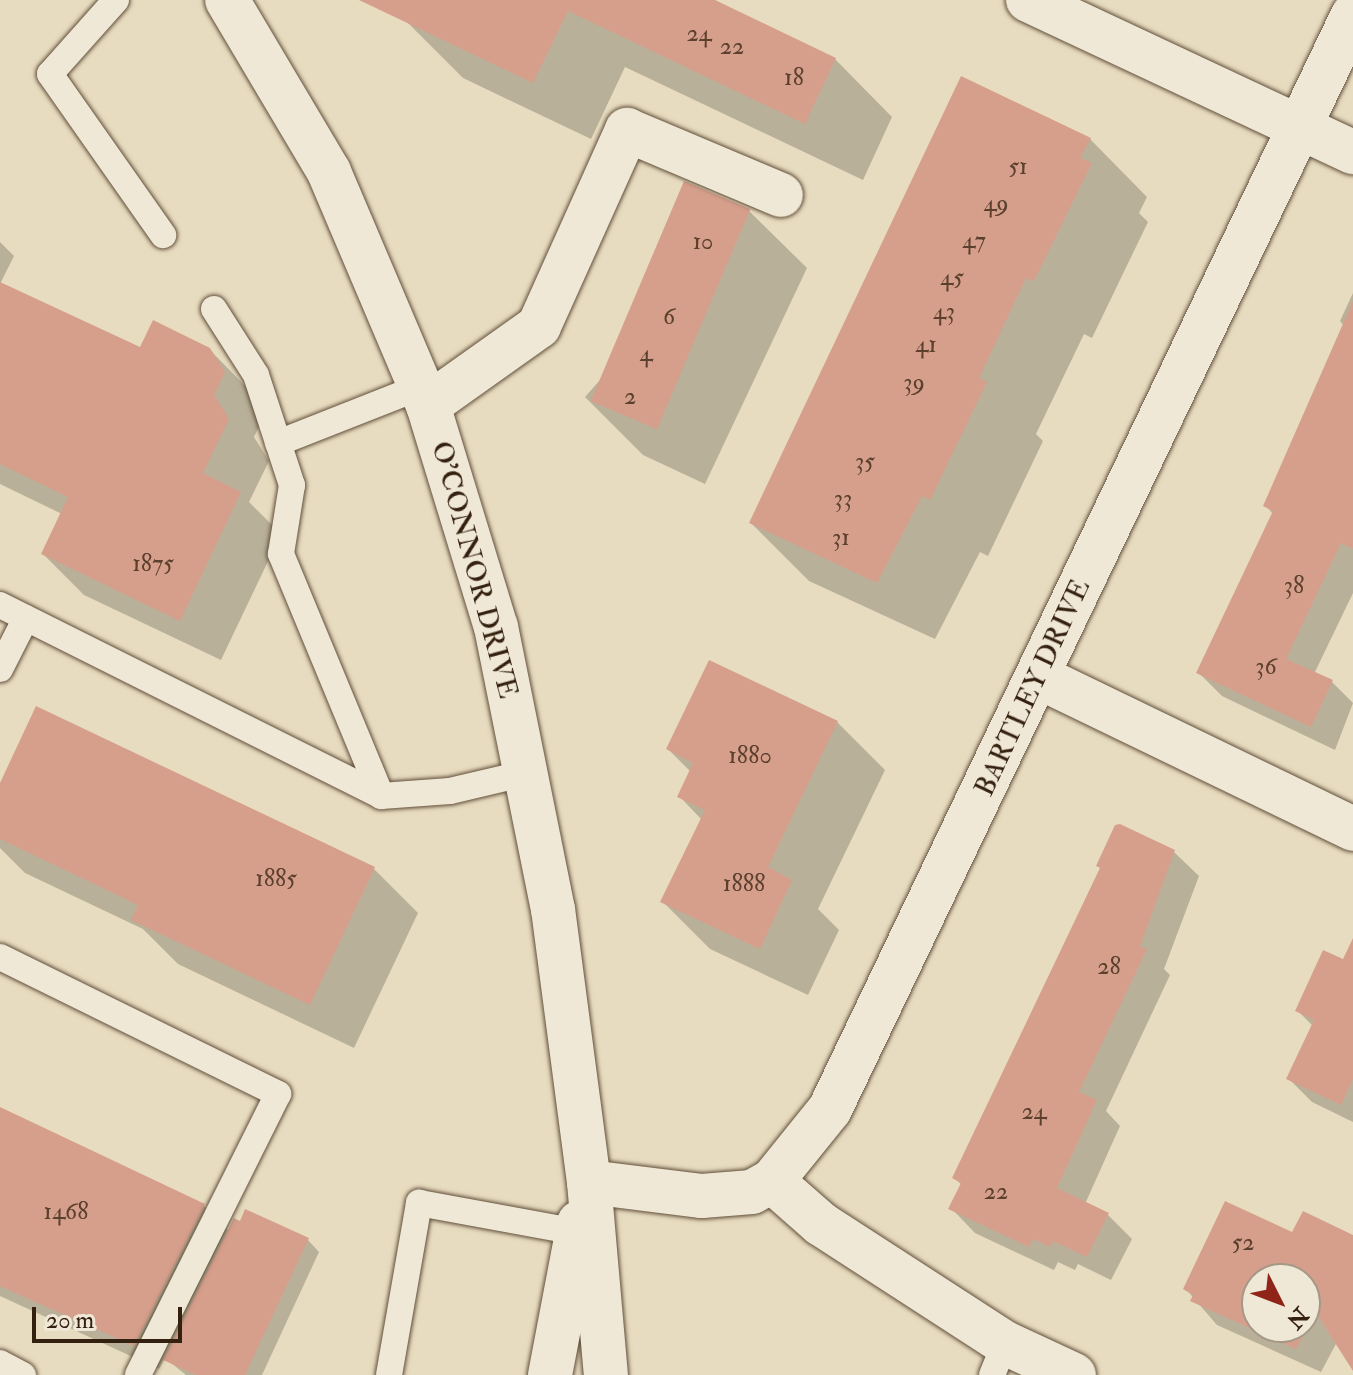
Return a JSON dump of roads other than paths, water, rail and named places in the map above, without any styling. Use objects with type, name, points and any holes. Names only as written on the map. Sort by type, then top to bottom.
[{"type":"street","name":"O'CONNOR DRIVE","points":[[227,0],[329,172],[424,396],[496,627],[553,909],[589,1182],[606,1375]]},
{"type":"street","points":[[1028,0],[1353,152]]},
{"type":"street","name":"BARTLEY DRIVE","points":[[772,1181],[830,1109],[1353,15]]},
{"type":"street","points":[[424,396],[539,326],[627,130],[781,195]]},
{"type":"street","points":[[1039,677],[1353,829]]},
{"type":"street","points":[[589,1182],[702,1196],[740,1194],[772,1181],[821,1224],[998,1359],[1074,1375]]},
{"type":"street","name":"O'CONNOR DRIVE","points":[[550,1375],[589,1182]]},
{"type":"lane","points":[[116,0],[50,74],[163,235]]},
{"type":"lane","points":[[214,309],[256,375],[292,485],[281,554],[381,796]]},
{"type":"lane","points":[[278,443],[424,396]]},
{"type":"lane","points":[[0,605],[381,796],[450,791],[526,773]]},
{"type":"lane","points":[[0,669],[26,618]]},
{"type":"lane","points":[[0,957],[278,1094],[138,1375]]},
{"type":"lane","points":[[389,1375],[419,1203],[577,1232]]},
{"type":"lane","points":[[0,1363],[23,1375]]}]
